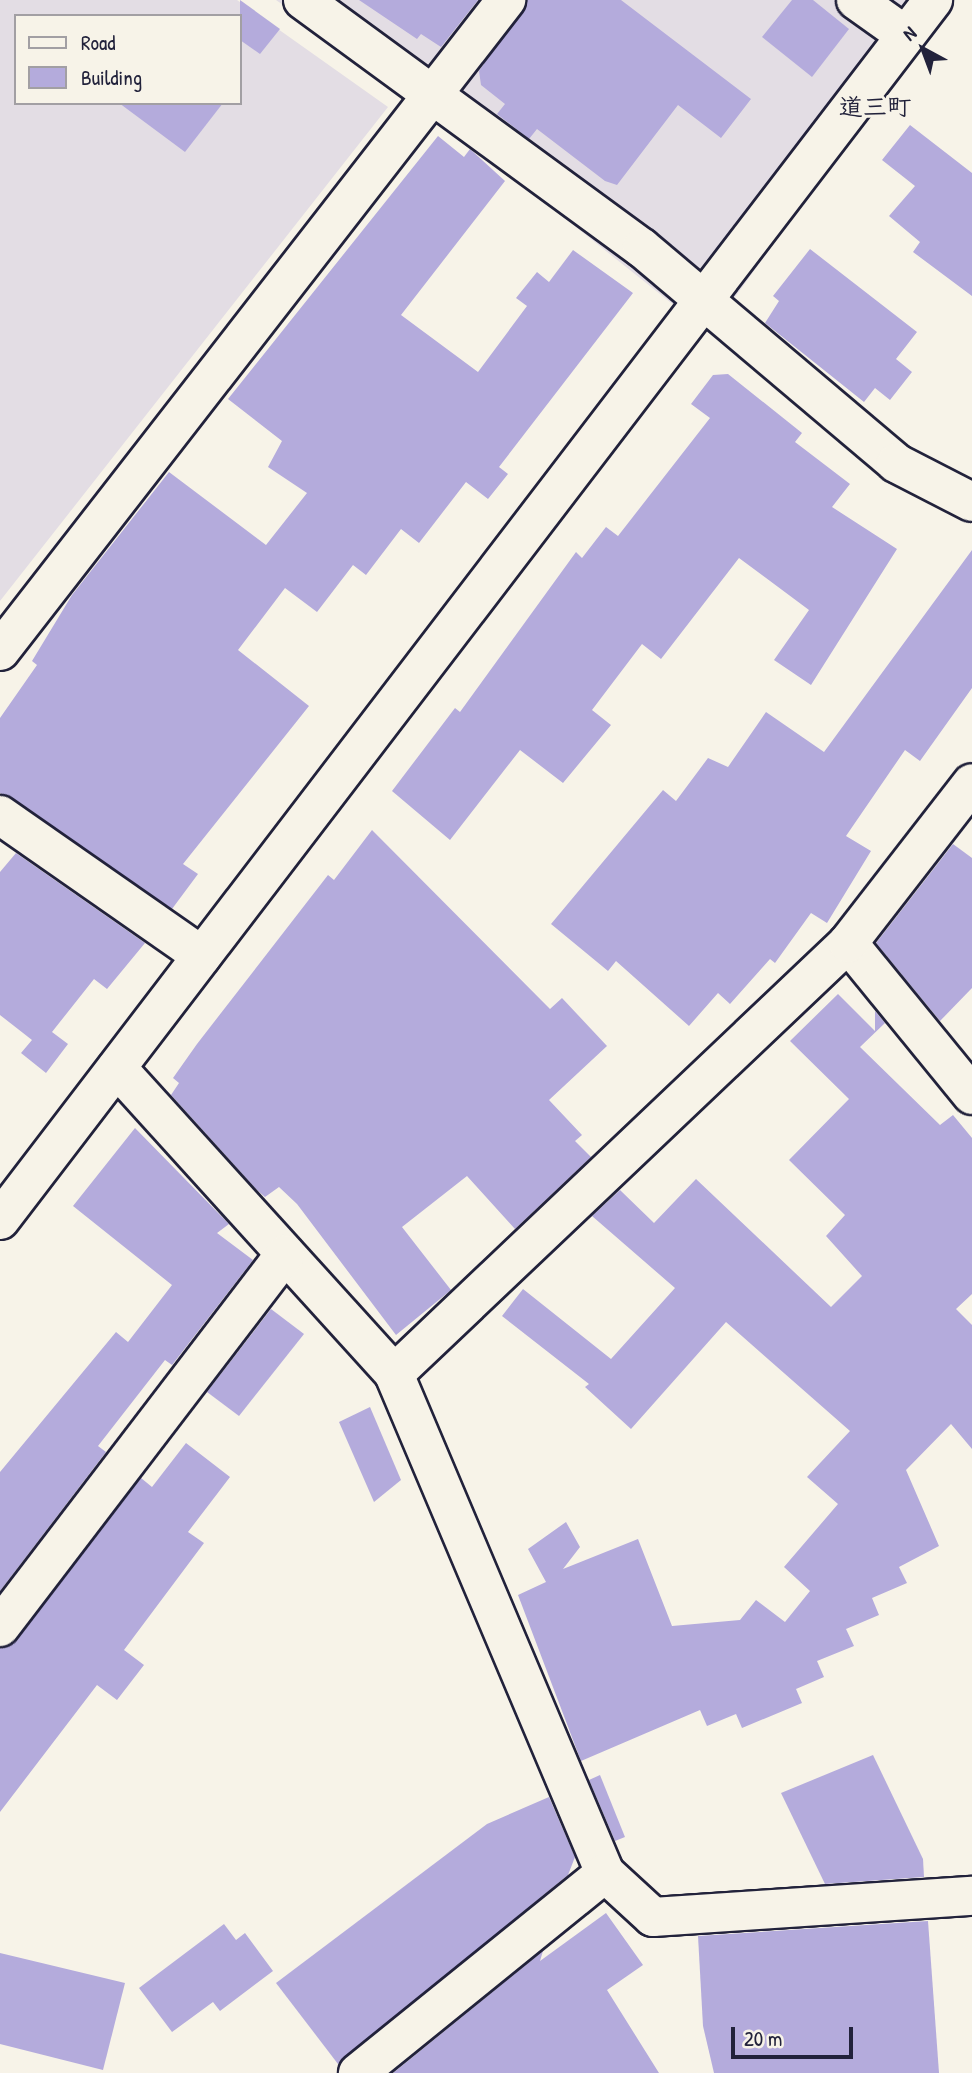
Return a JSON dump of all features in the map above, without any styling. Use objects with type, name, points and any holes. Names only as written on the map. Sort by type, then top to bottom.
[{"type":"street","points":[[303,0],[437,93],[642,248],[701,302],[896,463],[972,502]]},
{"type":"street","points":[[0,651],[437,93],[506,0]]},
{"type":"street","points":[[856,0],[905,35]]},
{"type":"street","points":[[0,1220],[933,0]]},
{"type":"street","points":[[394,1374],[849,943],[972,783]]},
{"type":"street","points":[[0,815],[202,957]]},
{"type":"street","points":[[849,943],[972,1095]]},
{"type":"street","points":[[117,1068],[394,1374],[605,1873],[653,1917],[972,1896]]},
{"type":"street","points":[[0,1627],[285,1254]]},
{"type":"street","points":[[358,2073],[605,1873]]},
{"type":"shaded area","points":[[0,0],[237,0],[388,107],[0,601]]},
{"type":"shaded area","points":[[276,0],[950,0],[709,333],[405,91]]},
{"type":"building","points":[[240,0],[280,29],[260,54],[242,41]]},
{"type":"building","points":[[359,0],[478,0],[441,47],[421,34],[417,39]]},
{"type":"building","points":[[527,0],[621,0],[751,99],[721,138],[678,105],[617,185],[605,181],[537,129],[529,139],[497,114],[505,104],[481,85],[479,71]]},
{"type":"building","points":[[792,0],[813,0],[849,29],[812,77],[762,37]]},
{"type":"building","points":[[122,105],[221,105],[185,152]]},
{"type":"building","points":[[910,125],[972,173],[972,296],[913,252],[920,242],[889,216],[915,186],[882,160]]},
{"type":"building","points":[[438,136],[464,157],[470,149],[505,181],[401,315],[478,372],[527,306],[516,298],[537,272],[549,282],[573,250],[633,293],[499,467],[508,474],[488,499],[466,482],[419,543],[401,529],[366,575],[353,565],[317,612],[285,588],[238,650],[309,706],[183,864],[198,874],[172,909],[0,793],[0,718],[37,665],[32,661],[72,595],[169,472],[266,545],[307,493],[268,467],[282,441],[228,399]]},
{"type":"building","points":[[810,249],[917,332],[896,359],[912,372],[890,400],[875,388],[864,402],[765,323],[779,301],[773,296]]},
{"type":"building","points":[[728,374],[802,433],[795,442],[850,484],[832,507],[897,549],[811,685],[774,660],[809,610],[739,558],[661,659],[642,644],[592,710],[611,725],[563,783],[520,750],[450,840],[392,791],[455,708],[460,712],[576,552],[582,558],[606,527],[618,536],[710,418],[691,404],[713,375]]},
{"type":"building","points":[[972,550],[972,688],[920,761],[905,750],[846,836],[871,851],[827,923],[811,913],[775,963],[770,959],[730,1004],[718,993],[689,1026],[616,961],[608,971],[551,924],[663,790],[676,801],[708,758],[728,767],[766,712],[824,752]]},
{"type":"building","points":[[372,830],[550,1009],[562,998],[607,1046],[549,1100],[582,1135],[575,1141],[591,1157],[515,1229],[467,1176],[402,1227],[451,1290],[396,1335],[297,1204],[279,1187],[265,1197],[171,1095],[179,1083],[173,1078],[197,1044],[328,875],[334,880]]},
{"type":"building","points":[[953,844],[972,858],[972,988],[940,1021],[876,943]]},
{"type":"building","points":[[16,853],[145,943],[107,989],[94,979],[52,1032],[68,1044],[46,1073],[21,1053],[32,1040],[0,1015],[0,872]]},
{"type":"building","points":[[838,994],[875,1031],[875,1011],[885,1023],[860,1047],[940,1125],[953,1115],[972,1138],[972,1294],[956,1309],[972,1325],[972,1449],[951,1424],[906,1470],[939,1546],[899,1567],[907,1583],[872,1598],[879,1615],[846,1629],[854,1646],[817,1661],[824,1677],[796,1689],[802,1703],[742,1728],[736,1714],[707,1726],[700,1710],[581,1761],[518,1595],[546,1582],[528,1549],[566,1522],[580,1547],[563,1569],[638,1539],[672,1626],[740,1620],[756,1600],[785,1622],[810,1591],[784,1567],[838,1504],[807,1477],[850,1431],[726,1322],[631,1429],[585,1387],[589,1384],[502,1316],[523,1289],[611,1359],[675,1288],[592,1216],[620,1190],[654,1223],[696,1179],[831,1307],[862,1276],[826,1236],[845,1215],[789,1160],[849,1099],[790,1041]]},
{"type":"building","points":[[135,1128],[229,1224],[217,1233],[253,1260],[172,1365],[165,1360],[98,1446],[106,1452],[0,1591],[0,1472],[116,1332],[128,1342],[172,1285],[73,1206]]},
{"type":"building","points":[[271,1309],[304,1334],[239,1416],[207,1392]]},
{"type":"building","points":[[370,1407],[401,1480],[374,1502],[339,1422]]},
{"type":"building","points":[[186,1443],[230,1477],[188,1532],[204,1543],[124,1650],[144,1665],[117,1700],[97,1685],[0,1812],[0,1648],[17,1640],[141,1478],[152,1487]]},
{"type":"building","points":[[873,1755],[923,1859],[924,1877],[825,1884],[781,1793]]},
{"type":"building","points":[[600,1775],[625,1837],[615,1841],[589,1780]]},
{"type":"building","points":[[549,1797],[575,1857],[568,1875],[338,2064],[276,1983],[487,1824]]},
{"type":"building","points":[[606,1913],[643,1965],[607,1990],[659,2073],[393,2073],[543,1951],[540,1961]]},
{"type":"building","points":[[928,1921],[939,2073],[714,2073],[703,2026],[698,1936]]},
{"type":"building","points":[[224,1924],[236,1940],[245,1933],[273,1971],[220,2011],[213,2002],[172,2032],[139,1988]]},
{"type":"building","points":[[0,1953],[125,1983],[103,2070],[0,2044]]},
{"type":"district","name":"道三町","points":[[875,107]]}]
